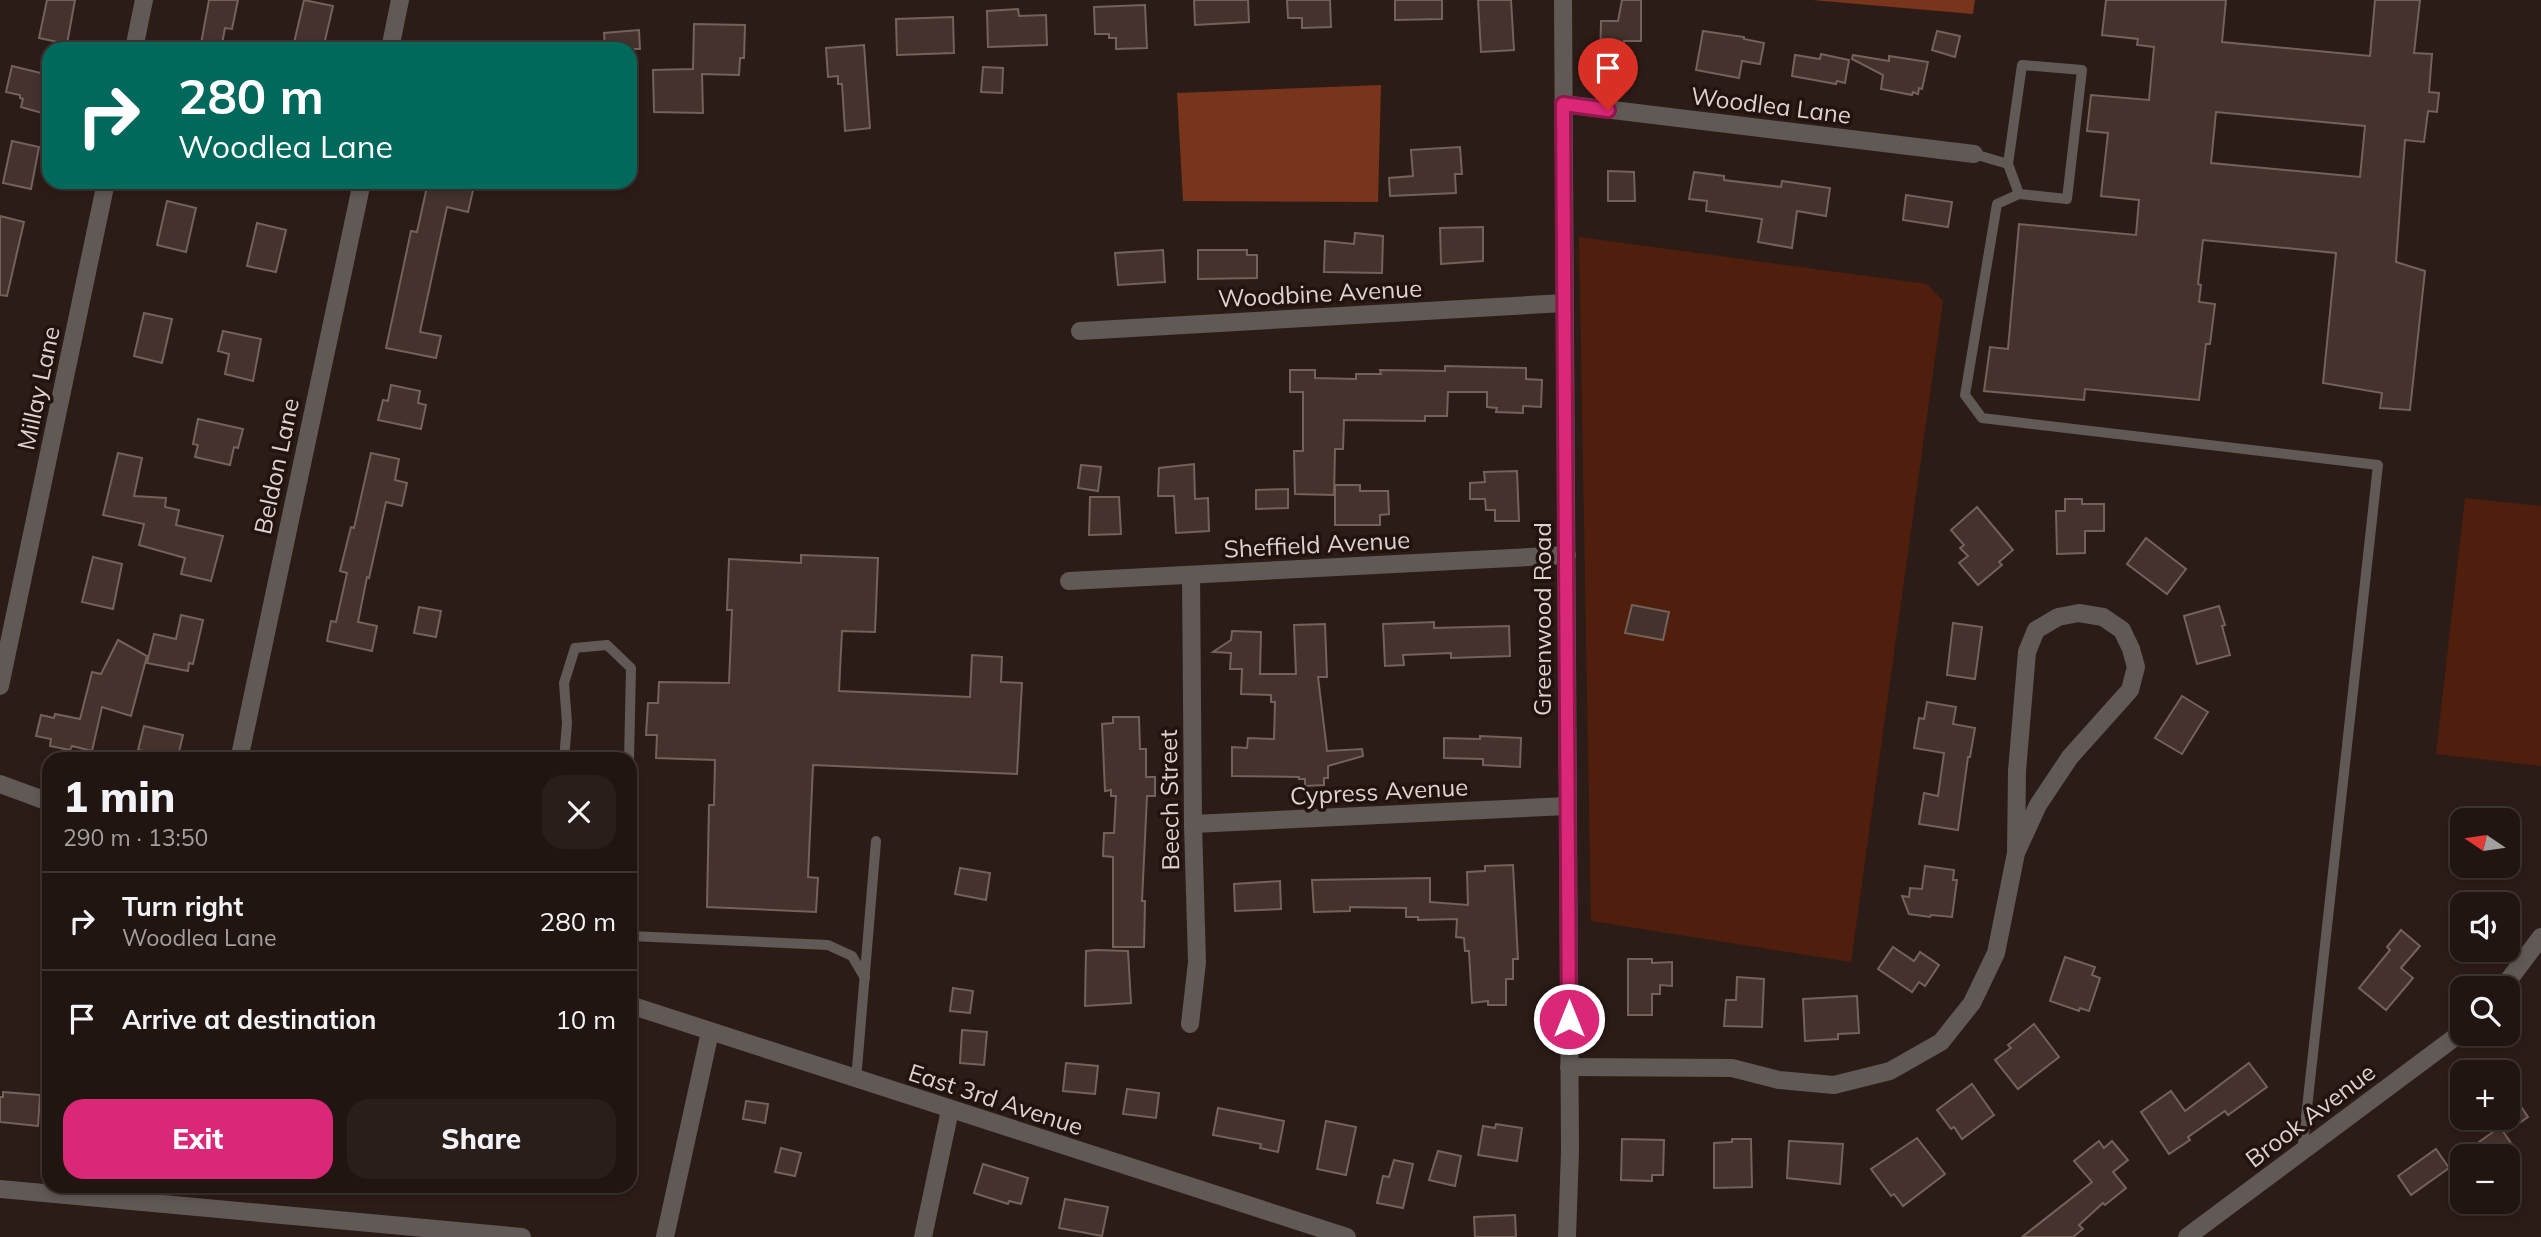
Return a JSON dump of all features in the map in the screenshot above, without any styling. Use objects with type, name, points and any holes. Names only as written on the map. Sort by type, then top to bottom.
[{"type":"street","points":[[135,42],[144,0]]},
{"type":"street","points":[[391,42],[400,0]]},
{"type":"street","name":"Greenwood Road","points":[[1563,0],[1569,1067],[1567,1237]]},
{"type":"street","name":"Woodlea Lane","points":[[1563,104],[1974,153]]},
{"type":"street","name":"Millay Lane","points":[[0,686],[105,189]]},
{"type":"street","name":"Beldon Lane","points":[[241,752],[361,189]]},
{"type":"street","name":"Woodbine Avenue","points":[[1080,331],[1564,303]]},
{"type":"street","name":"Sheffield Avenue","points":[[1069,581],[1567,555]]},
{"type":"street","name":"Beech Street","points":[[1190,1024],[1197,962],[1191,576]]},
{"type":"street","points":[[1569,1067],[1732,1068],[1779,1080],[1834,1085],[1890,1071],[1941,1042],[1972,1003],[1996,953],[2016,853],[2017,771],[2028,652],[2036,630],[2058,617],[2079,613],[2103,617],[2122,630],[2131,649],[2136,667],[2130,690],[2070,757],[2038,804],[2016,853]]},
{"type":"street","points":[[0,785],[42,800]]},
{"type":"street","name":"Cypress Avenue","points":[[1193,824],[1567,806]]},
{"type":"street","points":[[2512,976],[2541,937]]},
{"type":"street","name":"East 3rd Avenue","points":[[637,1007],[1347,1237]]},
{"type":"street","points":[[665,1237],[710,1032]]},
{"type":"street","name":"Brook Avenue","points":[[2187,1237],[2450,1040]]},
{"type":"street","points":[[923,1237],[950,1110]]},
{"type":"street","points":[[0,1189],[392,1231],[522,1237]]},
{"type":"lane","points":[[2019,194],[2008,164],[2022,65],[2082,70],[2067,199],[2019,194],[1997,204],[1965,396],[1982,418],[2378,465],[2302,1153]]},
{"type":"lane","points":[[1974,153],[2008,164]]},
{"type":"lane","points":[[565,752],[567,723],[564,682],[575,648],[607,645],[631,668],[629,752]]},
{"type":"lane","points":[[856,1080],[876,841]]},
{"type":"lane","points":[[637,936],[828,945],[852,956],[864,978]]},
{"type":"shaded area","points":[[1812,0],[1975,0],[1973,14]]},
{"type":"shaded area","points":[[1381,85],[1378,202],[1183,201],[1177,93]]},
{"type":"shaded area","points":[[1579,237],[1927,284],[1943,301],[1851,962],[1591,921]]},
{"type":"shaded area","points":[[2465,498],[2541,506],[2541,766],[2436,754]]},
{"type":"building","points":[[47,0],[75,0],[67,42],[39,38]]},
{"type":"building","points":[[209,0],[238,0],[232,29],[225,28],[222,42],[201,42]]},
{"type":"building","points":[[304,0],[333,6],[325,42],[294,42]]},
{"type":"building","points":[[1194,0],[1248,0],[1249,22],[1195,25]]},
{"type":"building","points":[[1287,0],[1330,0],[1331,27],[1302,28],[1302,18],[1288,18]]},
{"type":"building","points":[[1395,0],[1442,0],[1442,19],[1395,20]]},
{"type":"building","points":[[1478,0],[1511,0],[1514,50],[1481,52]]},
{"type":"building","points":[[1622,0],[1641,0],[1641,41],[1624,41],[1624,66],[1600,65],[1601,21],[1618,21]]},
{"type":"building","points":[[2106,0],[2226,0],[2222,42],[2370,56],[2375,0],[2420,0],[2414,53],[2432,54],[2429,92],[2439,93],[2437,112],[2428,111],[2424,142],[2405,140],[2396,262],[2425,271],[2410,410],[2380,408],[2382,393],[2323,383],[2336,253],[2203,240],[2198,284],[2201,285],[2199,302],[2215,304],[2210,344],[2206,344],[2199,400],[2085,389],[2084,400],[1984,391],[1990,347],[2008,349],[2019,224],[2136,235],[2139,200],[2101,196],[2108,133],[2087,131],[2091,95],[2149,100],[2154,47],[2137,45],[2138,39],[2102,35]],"holes":[[[2216,112],[2365,126],[2360,177],[2211,163]]]},
{"type":"building","points":[[1145,5],[1147,48],[1116,49],[1116,38],[1109,38],[1109,34],[1095,34],[1094,7]]},
{"type":"building","points":[[1018,9],[1019,16],[1046,15],[1047,45],[988,47],[987,11]]},
{"type":"building","points":[[953,17],[954,53],[897,55],[896,19]]},
{"type":"building","points":[[694,24],[745,25],[744,58],[740,58],[739,75],[702,74],[703,113],[654,112],[653,70],[693,69]]},
{"type":"building","points":[[639,30],[640,49],[637,49],[637,42],[605,42],[604,33]]},
{"type":"building","points":[[1703,31],[1764,43],[1760,64],[1742,61],[1739,78],[1696,70]]},
{"type":"building","points":[[1937,31],[1960,36],[1955,57],[1932,50]]},
{"type":"building","points":[[864,45],[870,128],[845,131],[842,84],[838,84],[838,76],[828,77],[826,48]]},
{"type":"building","points":[[1821,54],[1849,60],[1845,83],[1837,81],[1836,84],[1792,76],[1795,55],[1820,59]]},
{"type":"building","points":[[1853,55],[1889,61],[1889,56],[1928,62],[1922,89],[1919,88],[1918,94],[1913,92],[1912,95],[1881,89],[1883,75],[1852,59]]},
{"type":"building","points":[[12,66],[42,73],[42,113],[21,107],[23,99],[20,95],[6,92]]},
{"type":"building","points":[[983,67],[1003,68],[1002,93],[981,92]]},
{"type":"building","points":[[12,141],[39,147],[31,189],[3,183]]},
{"type":"building","points":[[1460,147],[1462,174],[1455,174],[1456,193],[1390,196],[1389,178],[1413,176],[1411,150]]},
{"type":"building","points":[[1608,171],[1634,172],[1635,201],[1608,201]]},
{"type":"building","points":[[1694,172],[1724,176],[1724,180],[1781,187],[1782,181],[1830,188],[1826,216],[1797,211],[1792,248],[1758,242],[1762,219],[1706,211],[1707,201],[1689,199]]},
{"type":"building","points":[[426,189],[473,189],[468,212],[447,207],[420,332],[441,336],[436,358],[386,348],[411,231],[417,232]]},
{"type":"building","points":[[1906,195],[1952,202],[1948,227],[1903,220]]},
{"type":"building","points":[[167,201],[196,208],[186,252],[157,245]]},
{"type":"building","points":[[0,216],[24,222],[7,296],[0,295]]},
{"type":"building","points":[[257,223],[286,230],[276,272],[247,266]]},
{"type":"building","points":[[1483,227],[1483,261],[1441,264],[1440,228]]},
{"type":"building","points":[[1355,233],[1383,236],[1382,273],[1324,272],[1325,241],[1354,244]]},
{"type":"building","points":[[1163,250],[1165,282],[1118,285],[1115,253]]},
{"type":"building","points":[[1198,250],[1247,250],[1247,255],[1257,255],[1257,278],[1198,279]]},
{"type":"building","points":[[144,313],[172,319],[162,363],[134,356]]},
{"type":"building","points":[[223,331],[261,339],[253,381],[225,374],[229,354],[218,351]]},
{"type":"building","points":[[1445,366],[1526,368],[1526,379],[1542,380],[1541,407],[1523,406],[1523,413],[1496,412],[1497,408],[1487,407],[1487,392],[1448,392],[1447,416],[1425,416],[1425,421],[1344,420],[1343,449],[1335,449],[1334,495],[1295,494],[1294,451],[1303,451],[1303,392],[1290,392],[1290,370],[1315,370],[1315,378],[1356,379],[1356,374],[1381,374],[1380,370],[1445,371]]},
{"type":"building","points":[[391,385],[420,391],[418,403],[426,405],[421,429],[378,420],[383,400],[388,401]]},
{"type":"building","points":[[198,419],[243,429],[238,448],[234,447],[230,465],[195,457],[198,445],[193,444]]},
{"type":"building","points":[[118,453],[142,458],[134,496],[166,498],[165,507],[179,510],[176,525],[223,536],[211,581],[181,574],[185,558],[139,545],[144,524],[103,515]]},
{"type":"building","points":[[371,453],[399,459],[395,480],[407,483],[402,506],[386,502],[369,578],[367,577],[358,622],[377,626],[372,651],[327,641],[331,621],[336,622],[347,573],[340,571],[351,527],[354,528]]},
{"type":"building","points":[[1194,464],[1195,499],[1208,498],[1209,531],[1176,533],[1174,496],[1158,496],[1159,468]]},
{"type":"building","points":[[1081,465],[1101,467],[1098,491],[1078,488]]},
{"type":"building","points":[[1517,471],[1519,521],[1495,521],[1495,510],[1486,510],[1485,499],[1470,499],[1470,483],[1485,482],[1484,472]]},
{"type":"building","points":[[1335,485],[1360,485],[1360,491],[1388,491],[1389,514],[1380,515],[1380,525],[1335,525]]},
{"type":"building","points":[[1288,489],[1288,508],[1256,509],[1256,490]]},
{"type":"building","points":[[1090,497],[1119,497],[1121,534],[1089,535]]},
{"type":"building","points":[[2065,499],[2082,499],[2082,504],[2104,504],[2104,531],[2085,531],[2085,553],[2057,554],[2056,511],[2065,511]]},
{"type":"building","points":[[1977,507],[2013,550],[1999,562],[2002,565],[1978,585],[1959,563],[1968,556],[1960,548],[1964,545],[1951,530]]},
{"type":"building","points":[[2146,538],[2186,569],[2167,594],[2127,564]]},
{"type":"building","points":[[801,555],[878,558],[875,632],[842,631],[839,691],[970,697],[972,655],[1002,657],[1001,682],[1022,683],[1017,774],[813,765],[808,877],[818,878],[816,912],[707,907],[709,805],[714,805],[715,760],[656,758],[657,735],[646,735],[648,703],[658,703],[659,682],[729,683],[732,610],[727,610],[729,559],[801,563]]},
{"type":"building","points":[[93,557],[122,564],[113,609],[82,602]]},
{"type":"building","points":[[1632,605],[1669,612],[1663,640],[1625,633]]},
{"type":"building","points":[[2219,606],[2230,655],[2197,664],[2184,616]]},
{"type":"building","points":[[419,607],[441,611],[436,637],[414,633]]},
{"type":"building","points":[[181,615],[203,620],[193,664],[189,663],[188,671],[147,663],[154,634],[176,639]]},
{"type":"building","points":[[1434,622],[1434,628],[1509,626],[1510,656],[1451,658],[1451,653],[1403,655],[1404,665],[1385,666],[1383,624]]},
{"type":"building","points":[[1953,623],[1982,627],[1975,679],[1947,675]]},
{"type":"building","points":[[1325,624],[1327,677],[1318,677],[1327,751],[1362,749],[1363,756],[1328,766],[1328,778],[1324,778],[1324,785],[1305,786],[1305,779],[1299,777],[1232,776],[1232,747],[1247,748],[1248,738],[1274,739],[1275,702],[1271,702],[1271,695],[1241,694],[1242,669],[1230,669],[1231,653],[1213,652],[1231,640],[1232,631],[1261,632],[1260,674],[1296,674],[1294,625]]},
{"type":"building","points":[[118,640],[147,656],[131,716],[102,707],[92,751],[72,746],[70,750],[50,746],[51,739],[36,736],[41,715],[54,718],[55,714],[80,719],[92,672],[101,674]]},
{"type":"building","points":[[2182,696],[2208,712],[2182,754],[2155,738]]},
{"type":"building","points":[[1927,702],[1956,707],[1953,724],[1975,728],[1968,757],[1958,830],[1919,824],[1924,793],[1938,796],[1944,753],[1914,748],[1919,718],[1924,719]]},
{"type":"building","points":[[1113,717],[1139,717],[1140,749],[1146,749],[1146,777],[1155,777],[1155,796],[1147,796],[1142,901],[1145,901],[1144,947],[1113,947],[1113,857],[1103,856],[1104,833],[1114,833],[1116,796],[1111,796],[1111,790],[1105,791],[1102,724],[1113,723]]},
{"type":"building","points":[[144,726],[183,735],[179,752],[138,750]]},
{"type":"building","points":[[1480,736],[1521,738],[1520,767],[1483,765],[1483,759],[1444,758],[1444,738],[1480,739]]},
{"type":"building","points":[[1513,865],[1518,959],[1513,959],[1513,979],[1506,979],[1506,1005],[1488,1005],[1488,1001],[1472,1003],[1469,951],[1465,951],[1464,938],[1456,937],[1457,919],[1418,920],[1418,917],[1406,917],[1406,908],[1350,907],[1350,911],[1314,912],[1312,880],[1430,878],[1430,902],[1468,905],[1467,872],[1485,871],[1485,866]]},
{"type":"building","points":[[1925,866],[1954,870],[1953,880],[1957,880],[1952,917],[1909,914],[1902,896],[1909,897],[1910,888],[1922,889]]},
{"type":"building","points":[[960,868],[990,873],[986,900],[955,894]]},
{"type":"building","points":[[1280,881],[1281,909],[1235,911],[1234,884]]},
{"type":"building","points":[[2401,930],[2420,946],[2401,968],[2413,978],[2386,1010],[2359,988],[2390,950],[2387,947]]},
{"type":"building","points":[[1893,947],[1914,961],[1920,952],[1939,965],[1925,986],[1919,982],[1912,992],[1878,969]]},
{"type":"building","points":[[1086,951],[1128,951],[1131,1003],[1085,1006]]},
{"type":"building","points":[[2065,957],[2095,967],[2092,975],[2100,978],[2089,1011],[2080,1008],[2079,1011],[2050,1001]]},
{"type":"building","points":[[1628,959],[1652,959],[1652,963],[1672,962],[1672,986],[1660,985],[1660,994],[1652,994],[1652,1015],[1628,1015]]},
{"type":"building","points":[[1737,977],[1764,979],[1762,1027],[1724,1026],[1726,1000],[1736,1000]]},
{"type":"building","points":[[953,988],[973,991],[970,1013],[950,1011]]},
{"type":"building","points":[[1857,996],[1859,1033],[1838,1034],[1838,1039],[1805,1041],[1803,999]]},
{"type":"building","points":[[2034,1024],[2059,1057],[2018,1089],[1995,1060],[2011,1048],[2008,1045]]},
{"type":"building","points":[[962,1030],[987,1032],[984,1065],[960,1063]]},
{"type":"building","points":[[1066,1063],[1098,1066],[1095,1094],[1063,1091]]},
{"type":"building","points":[[2249,1063],[2267,1087],[2228,1115],[2225,1111],[2169,1154],[2141,1112],[2171,1091],[2185,1111]]},
{"type":"building","points":[[1972,1084],[1994,1115],[1962,1139],[1937,1110]]},
{"type":"building","points":[[1127,1089],[1159,1093],[1156,1118],[1123,1114]]},
{"type":"building","points":[[3,1092],[40,1095],[38,1126],[0,1122],[0,1097],[3,1097]]},
{"type":"building","points":[[746,1101],[768,1104],[765,1123],[743,1119]]},
{"type":"building","points":[[2520,1105],[2528,1117],[2520,1123]]},
{"type":"building","points":[[1218,1108],[1284,1121],[1278,1152],[1260,1148],[1261,1144],[1213,1135]]},
{"type":"building","points":[[1326,1121],[1356,1127],[1346,1175],[1317,1169]]},
{"type":"building","points":[[1496,1124],[1522,1128],[1517,1161],[1478,1155],[1483,1126],[1495,1128]]},
{"type":"building","points":[[2496,1130],[2502,1130],[2512,1144],[2480,1144],[2479,1142]]},
{"type":"building","points":[[1917,1138],[1945,1174],[1903,1206],[1894,1194],[1891,1196],[1871,1169]]},
{"type":"building","points":[[1622,1139],[1664,1140],[1663,1175],[1652,1175],[1652,1181],[1621,1180]]},
{"type":"building","points":[[1732,1139],[1751,1139],[1752,1187],[1714,1188],[1714,1143],[1732,1142]]},
{"type":"building","points":[[1789,1141],[1843,1144],[1840,1184],[1787,1178]]},
{"type":"building","points":[[2099,1141],[2104,1148],[2112,1141],[2128,1160],[2113,1172],[2126,1188],[2105,1205],[2103,1203],[2079,1225],[2083,1229],[2073,1237],[2022,1237],[2092,1182],[2074,1161]]},
{"type":"building","points":[[781,1148],[801,1153],[795,1176],[775,1172]]},
{"type":"building","points":[[2436,1149],[2449,1168],[2411,1195],[2398,1176]]},
{"type":"building","points":[[1438,1151],[1461,1156],[1455,1186],[1429,1180]]},
{"type":"building","points":[[1394,1160],[1413,1164],[1403,1208],[1377,1203],[1383,1176],[1389,1177]]},
{"type":"building","points":[[983,1164],[1028,1178],[1021,1204],[1009,1201],[1008,1204],[974,1193]]},
{"type":"building","points":[[1065,1199],[1108,1207],[1102,1236],[1059,1228]]},
{"type":"building","points":[[1515,1215],[1516,1237],[1475,1237],[1474,1217]]},
{"type":"route","points":[[1569,1019],[1563,104],[1608,110]]}]
